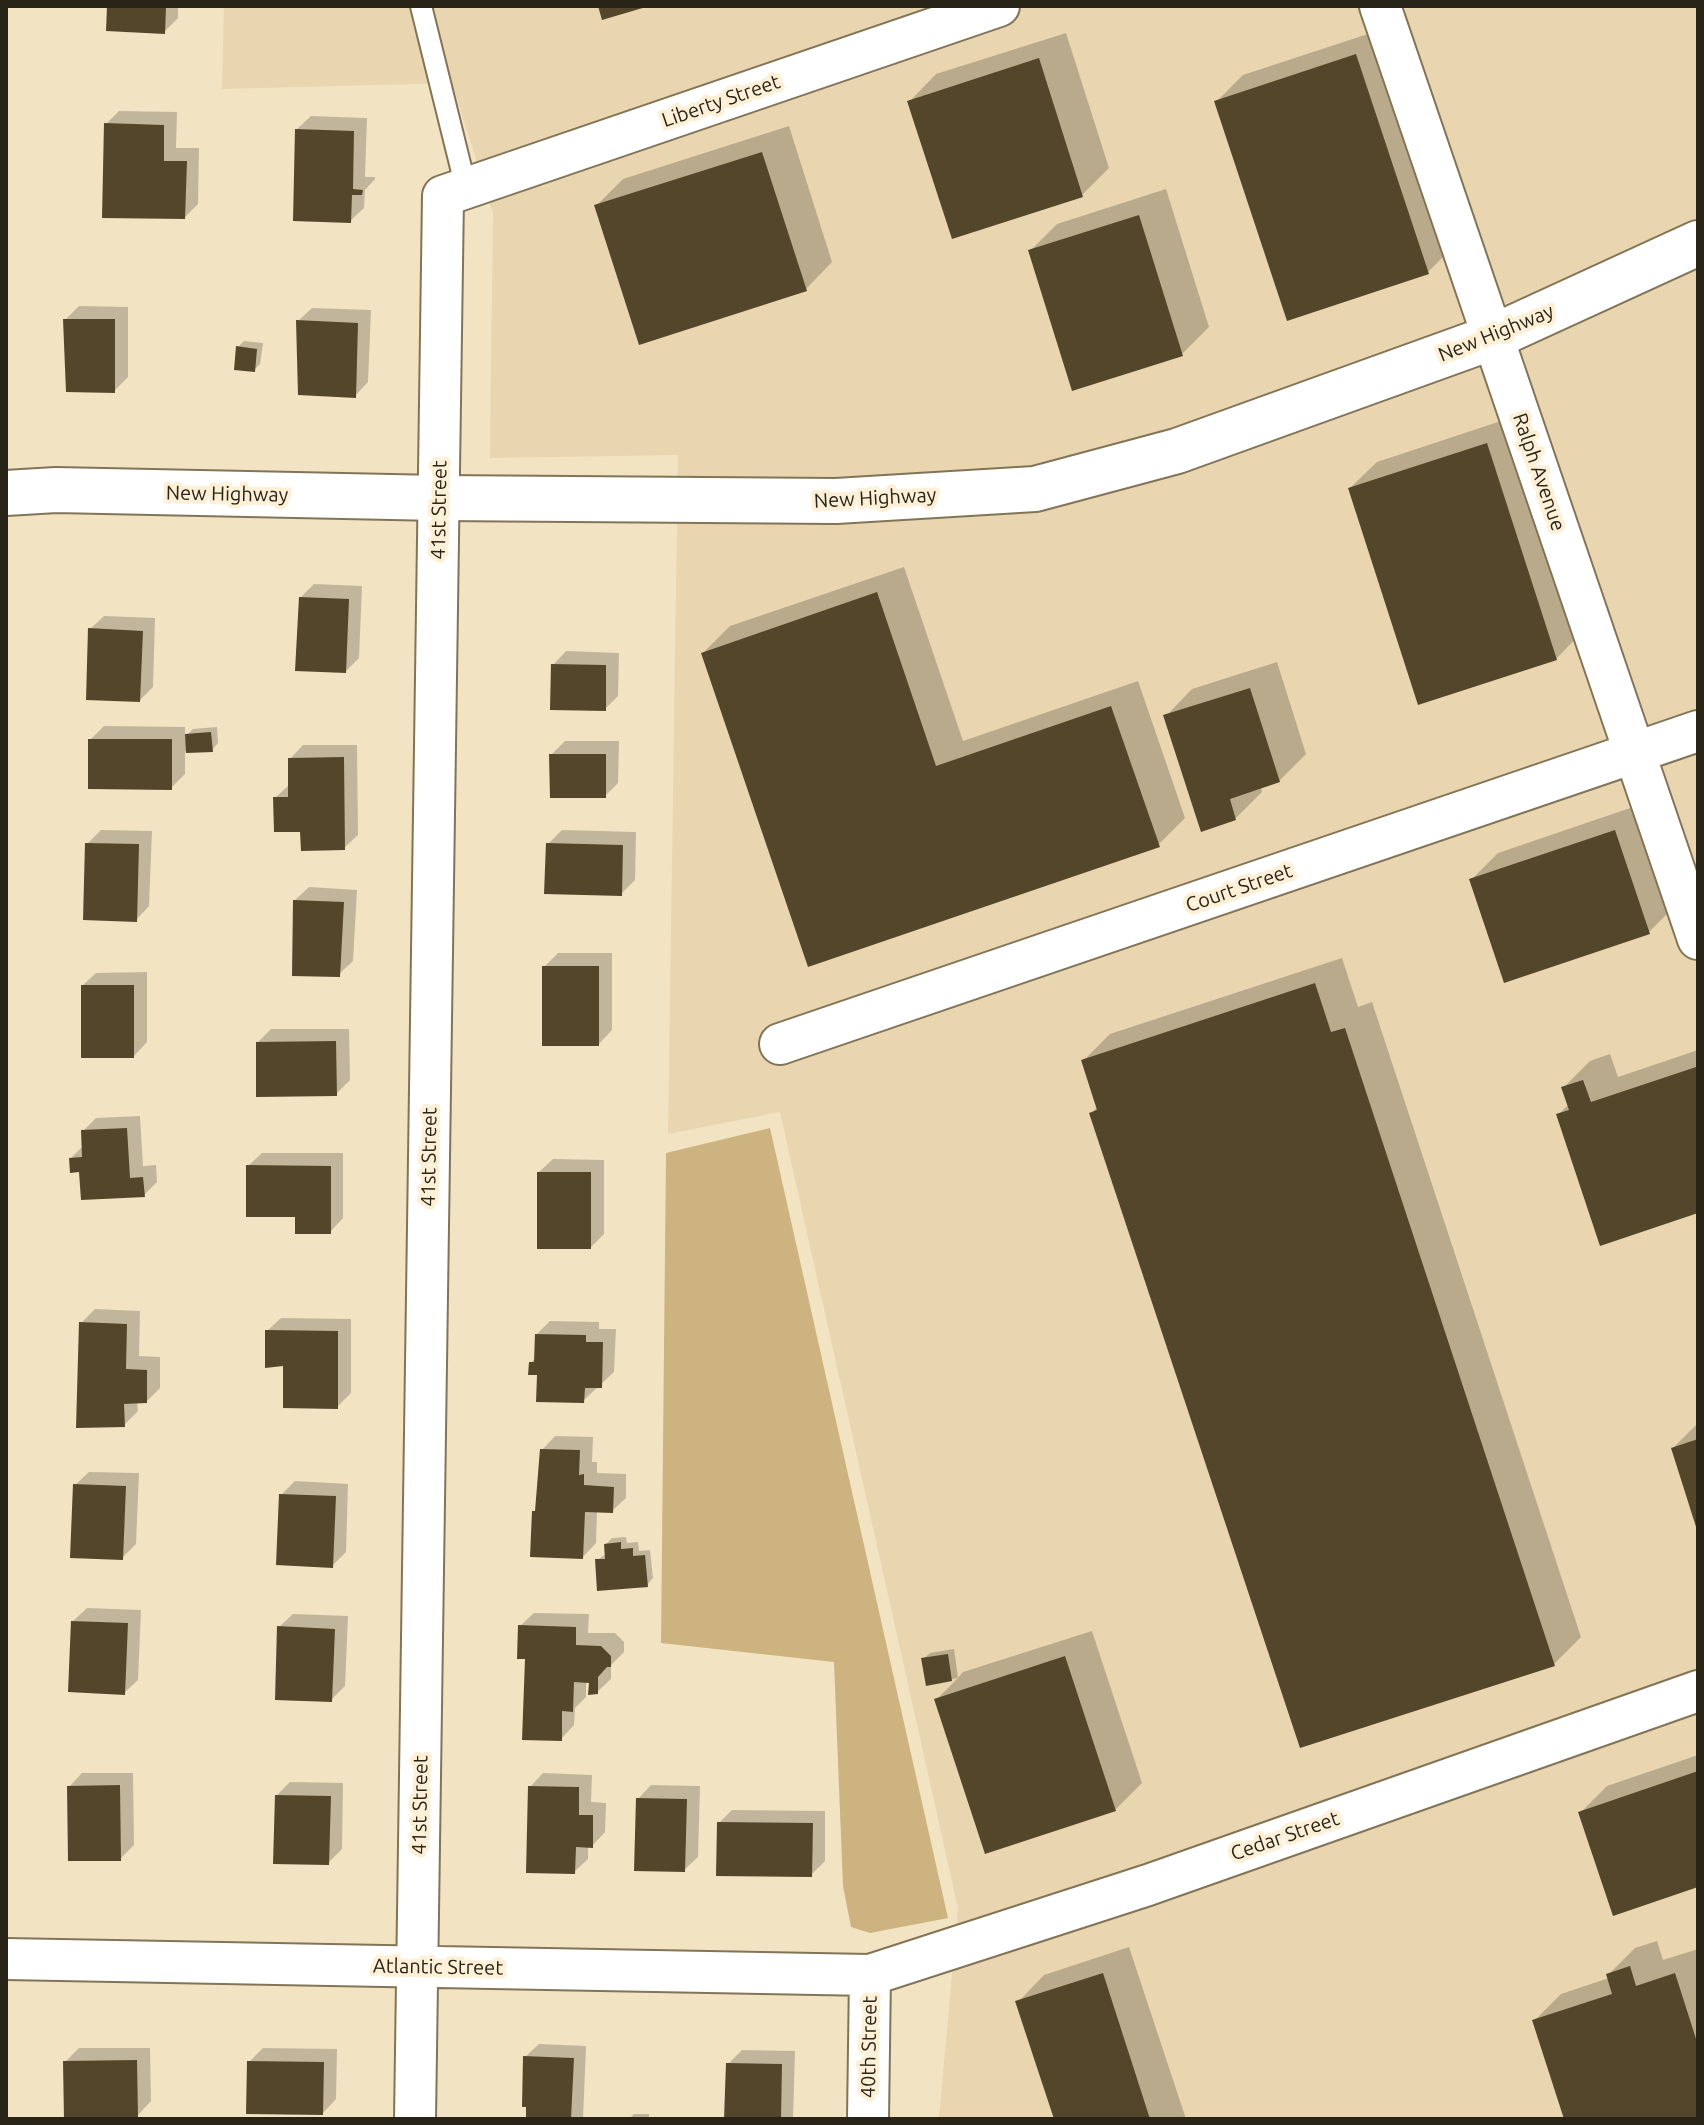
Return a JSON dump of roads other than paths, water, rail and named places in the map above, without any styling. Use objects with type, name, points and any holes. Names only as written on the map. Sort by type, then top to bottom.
[{"type":"main road","name":"New Highway","points":[[6,493],[56,490],[439,498],[836,501],[1035,489],[1177,451],[1493,337],[1698,243]]},
{"type":"street","name":"Liberty Street","points":[[455,192],[999,6]]},
{"type":"street","name":"Ralph Avenue","points":[[1380,6],[1698,939]]},
{"type":"street","name":"41st Street","points":[[415,2119],[439,498],[455,192]]},
{"type":"street","name":"Court Street","points":[[780,1044],[1698,731]]},
{"type":"street","name":"Cedar Street","points":[[870,1975],[1148,1885],[1698,1691]]},
{"type":"street","name":"Atlantic Street","points":[[6,1959],[870,1975]]},
{"type":"street","name":"40th Street","points":[[868,2119],[870,1975]]},
{"type":"lane","points":[[421,6],[455,192]]}]
